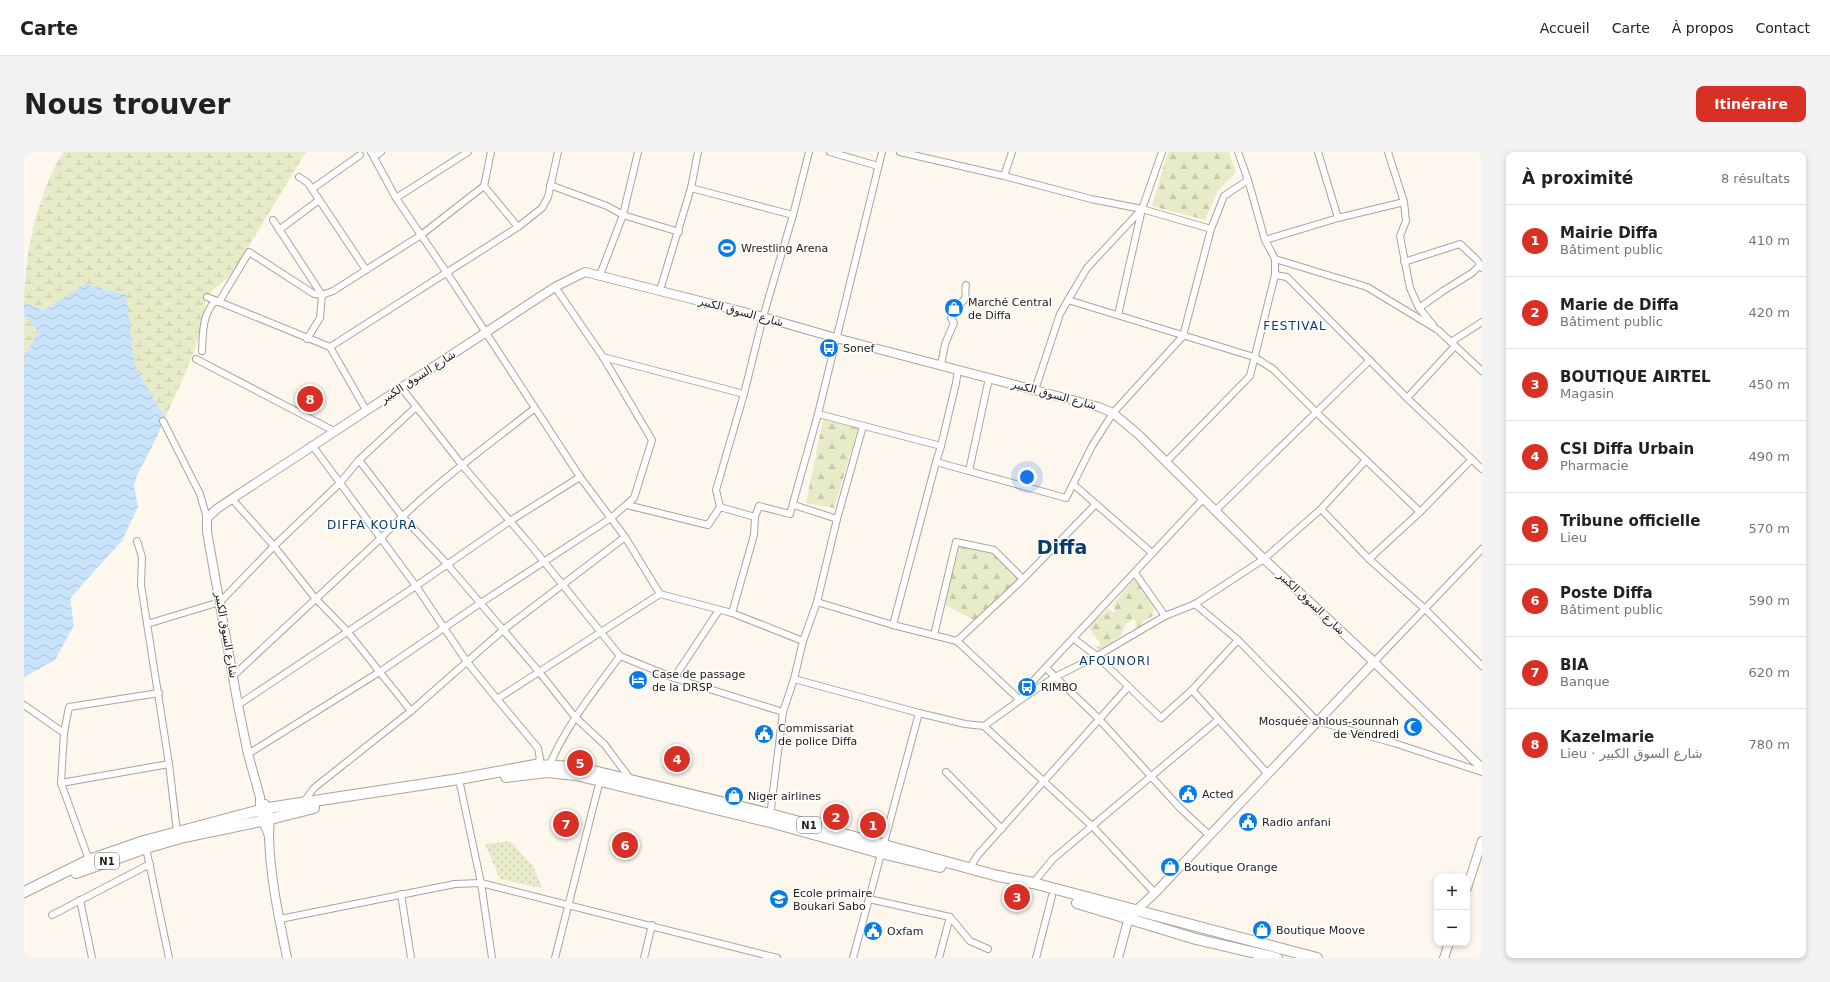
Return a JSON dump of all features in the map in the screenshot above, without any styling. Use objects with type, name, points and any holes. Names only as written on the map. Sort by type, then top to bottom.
[{"type":"highway","name":"N1","points":[[24,892],[89,860],[144,841],[264,809],[459,779],[535,764],[550,764],[577,767],[631,780],[1022,886],[1052,896],[1317,958]]},
{"type":"highway","name":"N1","points":[[24,899],[78,872],[146,848],[217,829],[266,820],[310,808],[526,774],[547,772],[576,775],[770,818]]},
{"type":"highway","name":"N1","points":[[882,849],[1033,883],[1132,914],[1196,939],[1277,958]]},
{"type":"street","points":[[381,152],[372,155],[396,198],[447,273],[580,477],[625,537],[660,594],[732,613],[803,641]]},
{"type":"street","points":[[396,198],[468,152]]},
{"type":"street","points":[[219,302],[249,252],[314,294],[322,295],[333,291],[421,235],[484,186],[491,152]]},
{"type":"street","points":[[330,347],[518,227],[542,208],[548,197],[558,152]]},
{"type":"street","points":[[600,275],[623,215],[638,152]]},
{"type":"street","points":[[660,290],[679,232],[691,188],[698,152]]},
{"type":"street","points":[[627,505],[708,525],[720,507],[716,490],[744,394],[763,317],[793,216],[808,152]]},
{"type":"street","points":[[830,152],[878,166]]},
{"type":"street","points":[[732,613],[754,535],[755,517],[759,506],[790,514],[794,505],[818,414],[882,152]]},
{"type":"street","points":[[900,152],[1004,176],[1091,199],[1142,209],[1211,229]]},
{"type":"street","points":[[1004,176],[1012,152]]},
{"type":"street","points":[[1118,315],[1142,209],[1162,152]]},
{"type":"street","points":[[1166,462],[1250,376],[1275,275],[1275,259],[1264,240],[1248,180],[1238,152]]},
{"type":"street","points":[[1318,152],[1338,218]]},
{"type":"street","points":[[1388,152],[1404,202],[1406,221],[1400,236],[1410,288],[1419,308],[1437,329],[1482,371]]},
{"type":"street","points":[[312,189],[360,155]]},
{"type":"street","points":[[299,177],[308,183],[366,270]]},
{"type":"street","points":[[936,462],[1066,498],[1092,446],[1113,413],[1183,336],[1211,229],[1224,196],[1248,180]]},
{"type":"street","points":[[550,185],[607,206],[623,215],[679,232]]},
{"type":"street","points":[[484,186],[518,227]]},
{"type":"street","points":[[691,188],[793,216]]},
{"type":"street","points":[[279,230],[319,200]]},
{"type":"street","points":[[1264,240],[1338,218],[1404,202]]},
{"type":"street","points":[[1035,390],[1060,314],[1068,300],[1087,268],[1142,209]]},
{"type":"street","points":[[273,220],[322,295],[320,318],[307,339]]},
{"type":"street","points":[[1404,262],[1460,244],[1481,266],[1443,290],[1419,308]]},
{"type":"street","points":[[1275,259],[1367,287],[1437,329]]},
{"type":"street","name":"شارع السوق الكبير","points":[[287,958],[273,886],[269,836],[264,809],[248,754],[238,704],[207,532],[207,518],[232,499],[312,445],[555,287],[581,272],[600,275],[763,317],[836,338],[1099,407],[1113,413],[1139,435],[1264,559],[1374,662],[1482,768]]},
{"type":"street","points":[[1275,275],[1287,277],[1407,398],[1482,470]]},
{"type":"street","points":[[941,366],[945,344],[954,323],[952,318],[959,304],[964,301],[966,295],[966,285]]},
{"type":"street","points":[[248,754],[381,671],[611,518],[634,498],[652,440],[603,357],[555,287]]},
{"type":"street","points":[[207,297],[307,339],[330,347],[366,410]]},
{"type":"street","points":[[1068,300],[1254,357],[1274,369],[1316,412],[1420,512]]},
{"type":"street","points":[[202,352],[204,323],[207,311],[214,302],[219,302]]},
{"type":"street","points":[[1407,398],[1453,344],[1482,322]]},
{"type":"street","points":[[603,357],[744,394]]},
{"type":"street","points":[[196,359],[334,431]]},
{"type":"street","points":[[1215,511],[1370,360]]},
{"type":"street","points":[[893,625],[941,446],[958,370]]},
{"type":"street","points":[[969,471],[989,378]]},
{"type":"street","points":[[400,389],[620,656],[674,678],[783,712]]},
{"type":"street","points":[[147,624],[220,602],[274,546],[340,483],[359,460],[416,407]]},
{"type":"street","points":[[233,676],[380,539],[402,516],[462,465],[534,408]]},
{"type":"street","points":[[818,414],[941,446]]},
{"type":"street","points":[[163,421],[200,494],[207,518]]},
{"type":"street","points":[[770,818],[783,712],[794,678],[803,641],[817,602],[837,519],[864,426]]},
{"type":"street","points":[[312,445],[416,586],[467,662],[538,748],[540,759],[535,764]]},
{"type":"street","points":[[1369,558],[1420,512],[1472,459]]},
{"type":"street","points":[[359,460],[402,516],[447,564],[540,673],[575,717],[606,745],[631,780]]},
{"type":"street","points":[[984,726],[1055,677],[1097,656],[1165,616],[1195,604],[1264,559],[1321,509],[1366,460]]},
{"type":"street","points":[[238,704],[416,586],[510,521],[580,477]]},
{"type":"street","points":[[1073,484],[1152,553]]},
{"type":"street","points":[[232,499],[274,546],[315,598],[347,631],[381,671],[411,711]]},
{"type":"street","points":[[1020,700],[1046,668],[1204,499]]},
{"type":"street","points":[[957,641],[1023,579],[1096,504]]},
{"type":"street","points":[[794,505],[837,519]]},
{"type":"street","points":[[720,507],[755,517]]},
{"type":"street","points":[[1321,509],[1369,558],[1425,609],[1482,666]]},
{"type":"street","points":[[303,802],[314,788],[411,711],[503,630],[561,584],[625,537]]},
{"type":"street","points":[[137,541],[142,556],[141,585],[170,764],[177,832]]},
{"type":"street","points":[[934,635],[956,542],[994,550],[1023,579]]},
{"type":"street","points":[[1118,958],[1132,914],[1155,893],[1267,773],[1482,549]]},
{"type":"street","points":[[1135,573],[1165,616]]},
{"type":"street","points":[[497,699],[540,673],[660,594]]},
{"type":"street","points":[[817,602],[893,625],[957,641],[1020,700]]},
{"type":"street","points":[[1195,604],[1238,640],[1317,721],[1394,743],[1482,772]]},
{"type":"street","points":[[674,678],[719,610]]},
{"type":"street","points":[[1074,639],[1097,656],[1161,718],[1192,690],[1238,640]]},
{"type":"street","points":[[550,764],[558,746],[575,717],[620,656]]},
{"type":"street","points":[[1046,668],[1098,718],[1179,807],[1209,835]]},
{"type":"street","points":[[794,678],[919,713],[965,724],[984,726],[1093,827],[1155,893]]},
{"type":"street","points":[[970,868],[1098,718],[1128,687]]},
{"type":"street","points":[[1192,690],[1267,773]]},
{"type":"street","points":[[89,860],[61,784],[64,733],[69,707],[159,693]]},
{"type":"street","points":[[24,705],[64,733]]},
{"type":"street","points":[[853,958],[919,713]]},
{"type":"street","points":[[1033,883],[1053,859],[1093,827],[1218,720]]},
{"type":"street","points":[[61,784],[170,764]]},
{"type":"street","points":[[946,772],[1002,829]]},
{"type":"street","points":[[555,958],[600,780]]},
{"type":"street","points":[[460,784],[481,883],[492,958]]},
{"type":"street","points":[[1470,879],[1482,841]]},
{"type":"street","points":[[146,848],[169,958]]},
{"type":"street","points":[[52,915],[150,864]]},
{"type":"street","points":[[280,919],[455,884],[481,883],[652,925],[777,958]]},
{"type":"street","points":[[401,894],[411,958]]},
{"type":"street","points":[[1036,958],[1052,896]]},
{"type":"street","points":[[869,899],[950,917],[970,941],[988,949]]},
{"type":"street","points":[[80,900],[92,958]]},
{"type":"street","points":[[939,958],[950,917]]},
{"type":"street","points":[[644,958],[652,925]]},
{"type":"street","points":[[1444,958],[1448,946]]},
{"type":"green space","points":[[63,152],[306,152],[233,272],[206,296],[201,328],[191,358],[165,418],[135,366],[125,295],[85,284],[45,310],[24,303],[27,265],[34,225],[46,186]]},
{"type":"green space","points":[[1168,152],[1229,152],[1236,172],[1217,192],[1205,220],[1152,206]]},
{"type":"green space","points":[[24,315],[39,332],[24,356]]},
{"type":"green space","points":[[823,420],[858,428],[834,508],[806,503]]},
{"type":"green space","points":[[958,543],[993,552],[1022,580],[977,622],[940,602]]},
{"type":"green space","points":[[1134,579],[1154,603],[1153,616],[1145,620],[1138,628],[1135,629],[1136,621],[1133,619],[1126,624],[1120,637],[1114,640],[1111,645],[1104,650],[1096,648],[1099,646],[1099,642],[1089,628],[1091,620],[1101,616],[1108,609],[1115,613],[1113,604]]},
{"type":"green space","points":[[510,841],[533,866],[542,888],[500,879],[485,844]]},
{"type":"water","points":[[85,284],[126,295],[135,366],[165,418],[137,475],[134,486],[138,507],[122,541],[70,599],[74,625],[55,660],[24,677],[24,356],[39,332],[24,315],[24,303],[45,310]]},
{"type":"place","name":"Wrestling Arena","points":[[727,248]]},
{"type":"place","name":"Marché Central de Diffa","points":[[954,308]]},
{"type":"place","name":"Sonef","points":[[829,348]]},
{"type":"place","name":"Kazelmarie","points":[[310,399]]},
{"type":"place","name":"Case de passage de la DRSP","points":[[638,680]]},
{"type":"place","name":"RIMBO","points":[[1027,687]]},
{"type":"place","name":"Mosquée ahlous-sounnah de Vendredi","points":[[1413,727]]},
{"type":"place","name":"Commissariat de police Diffa","points":[[764,734]]},
{"type":"place","name":"CSI Diffa Urbain","points":[[677,759]]},
{"type":"place","name":"Tribune officielle","points":[[580,763]]},
{"type":"place","name":"Acted","points":[[1188,794]]},
{"type":"place","name":"Niger airlines","points":[[734,796]]},
{"type":"place","name":"Marie de Diffa","points":[[836,817]]},
{"type":"place","name":"Radio anfani","points":[[1248,822]]},
{"type":"place","name":"BIA","points":[[566,824]]},
{"type":"place","name":"Mairie Diffa","points":[[873,825]]},
{"type":"place","name":"Poste Diffa","points":[[625,845]]},
{"type":"place","name":"Boutique Orange","points":[[1170,867]]},
{"type":"place","name":"BOUTIQUE AIRTEL","points":[[1017,897]]},
{"type":"place","name":"Ecole primaire Boukari Sabo","points":[[779,899]]},
{"type":"place","name":"Boutique Moove","points":[[1262,930]]},
{"type":"place","name":"Oxfam","points":[[873,931]]},
{"type":"district","name":"FESTIVAL","points":[[1295,326]]},
{"type":"district","name":"DIFFA KOURA","points":[[372,525]]},
{"type":"district","name":"Diffa","points":[[1062,547]]},
{"type":"district","name":"AFOUNORI","points":[[1115,661]]}]
